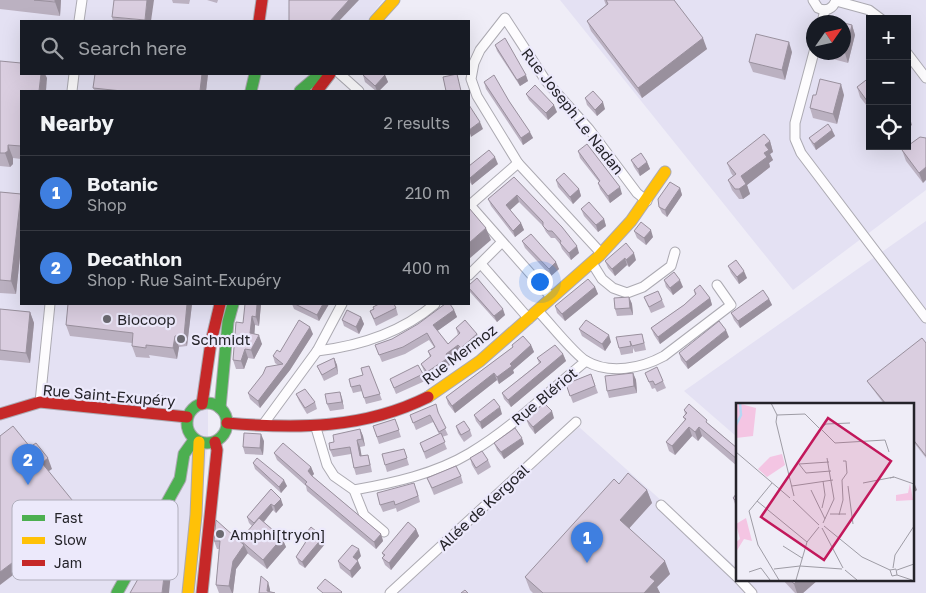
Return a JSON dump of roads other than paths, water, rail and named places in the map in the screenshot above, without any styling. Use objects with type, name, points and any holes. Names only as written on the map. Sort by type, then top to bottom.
[{"type":"main road","points":[[259,20],[262,0]]},
{"type":"main road","points":[[376,20],[394,0]]},
{"type":"main road","points":[[251,90],[256,75]]},
{"type":"main road","points":[[256,75],[260,90]]},
{"type":"main road","points":[[301,90],[319,75]]},
{"type":"main road","points":[[318,90],[329,75]]},
{"type":"main road","name":"Rue Mermoz","points":[[227,423],[316,428],[373,418],[425,398],[462,374],[529,319],[602,254],[627,228],[665,172]]},
{"type":"main road","points":[[202,404],[211,342],[220,305]]},
{"type":"main road","points":[[168,500],[180,479],[184,454],[197,441],[215,442],[224,434],[227,423],[220,408],[228,322],[233,305]]},
{"type":"main road","name":"Rue Saint-Exupéry","points":[[0,414],[40,402],[187,417]]},
{"type":"main road","points":[[188,593],[196,515],[197,441],[187,430],[187,417],[193,408],[202,404],[212,404],[220,408]]},
{"type":"main road","points":[[202,593],[217,450],[215,442]]},
{"type":"main road","points":[[117,593],[124,580]]},
{"type":"street","points":[[80,20],[82,0]]},
{"type":"street","points":[[813,0],[818,8],[825,10],[832,7],[836,0],[869,10],[876,15]]},
{"type":"street","points":[[824,15],[825,10]]},
{"type":"street","name":"Rue Joseph Le Nadan","points":[[518,163],[477,96],[471,79],[474,63],[480,50],[505,18],[546,81],[589,129],[637,193],[646,201]]},
{"type":"street","points":[[911,58],[926,78]]},
{"type":"street","points":[[812,60],[795,123],[795,139],[801,153],[926,318]]},
{"type":"street","points":[[72,90],[74,75]]},
{"type":"street","points":[[341,75],[358,90]]},
{"type":"street","points":[[470,203],[518,163],[602,254]]},
{"type":"street","points":[[470,205],[552,298]]},
{"type":"street","points":[[470,274],[502,242]]},
{"type":"street","points":[[592,263],[607,284],[627,293],[643,287],[671,266],[675,252]]},
{"type":"street","points":[[481,264],[529,319]]},
{"type":"street","name":"Rue Blériot","points":[[354,490],[387,484],[431,472],[468,454],[498,435],[586,361],[612,369],[645,364],[664,356],[731,305],[717,285]]},
{"type":"street","points":[[40,402],[50,305]]},
{"type":"street","points":[[262,426],[317,351],[341,305]]},
{"type":"street","points":[[317,351],[365,342],[396,329],[434,305]]},
{"type":"street","points":[[538,311],[586,361]]},
{"type":"street","name":"Allée de Kergoal","points":[[390,593],[576,422]]},
{"type":"street","points":[[316,428],[327,465],[334,476],[354,490],[364,515],[384,532]]},
{"type":"street","points":[[661,505],[736,576]]},
{"type":"street","points":[[740,580],[752,593]]},
{"type":"place","name":"Biocoop","points":[[107,319]]},
{"type":"place","name":"Schmidt","points":[[181,339]]},
{"type":"place","name":"Decathlon","points":[[28,485]]},
{"type":"place","name":"Amphi[tryon]","points":[[220,534]]},
{"type":"place","name":"Botanic","points":[[587,563]]}]
